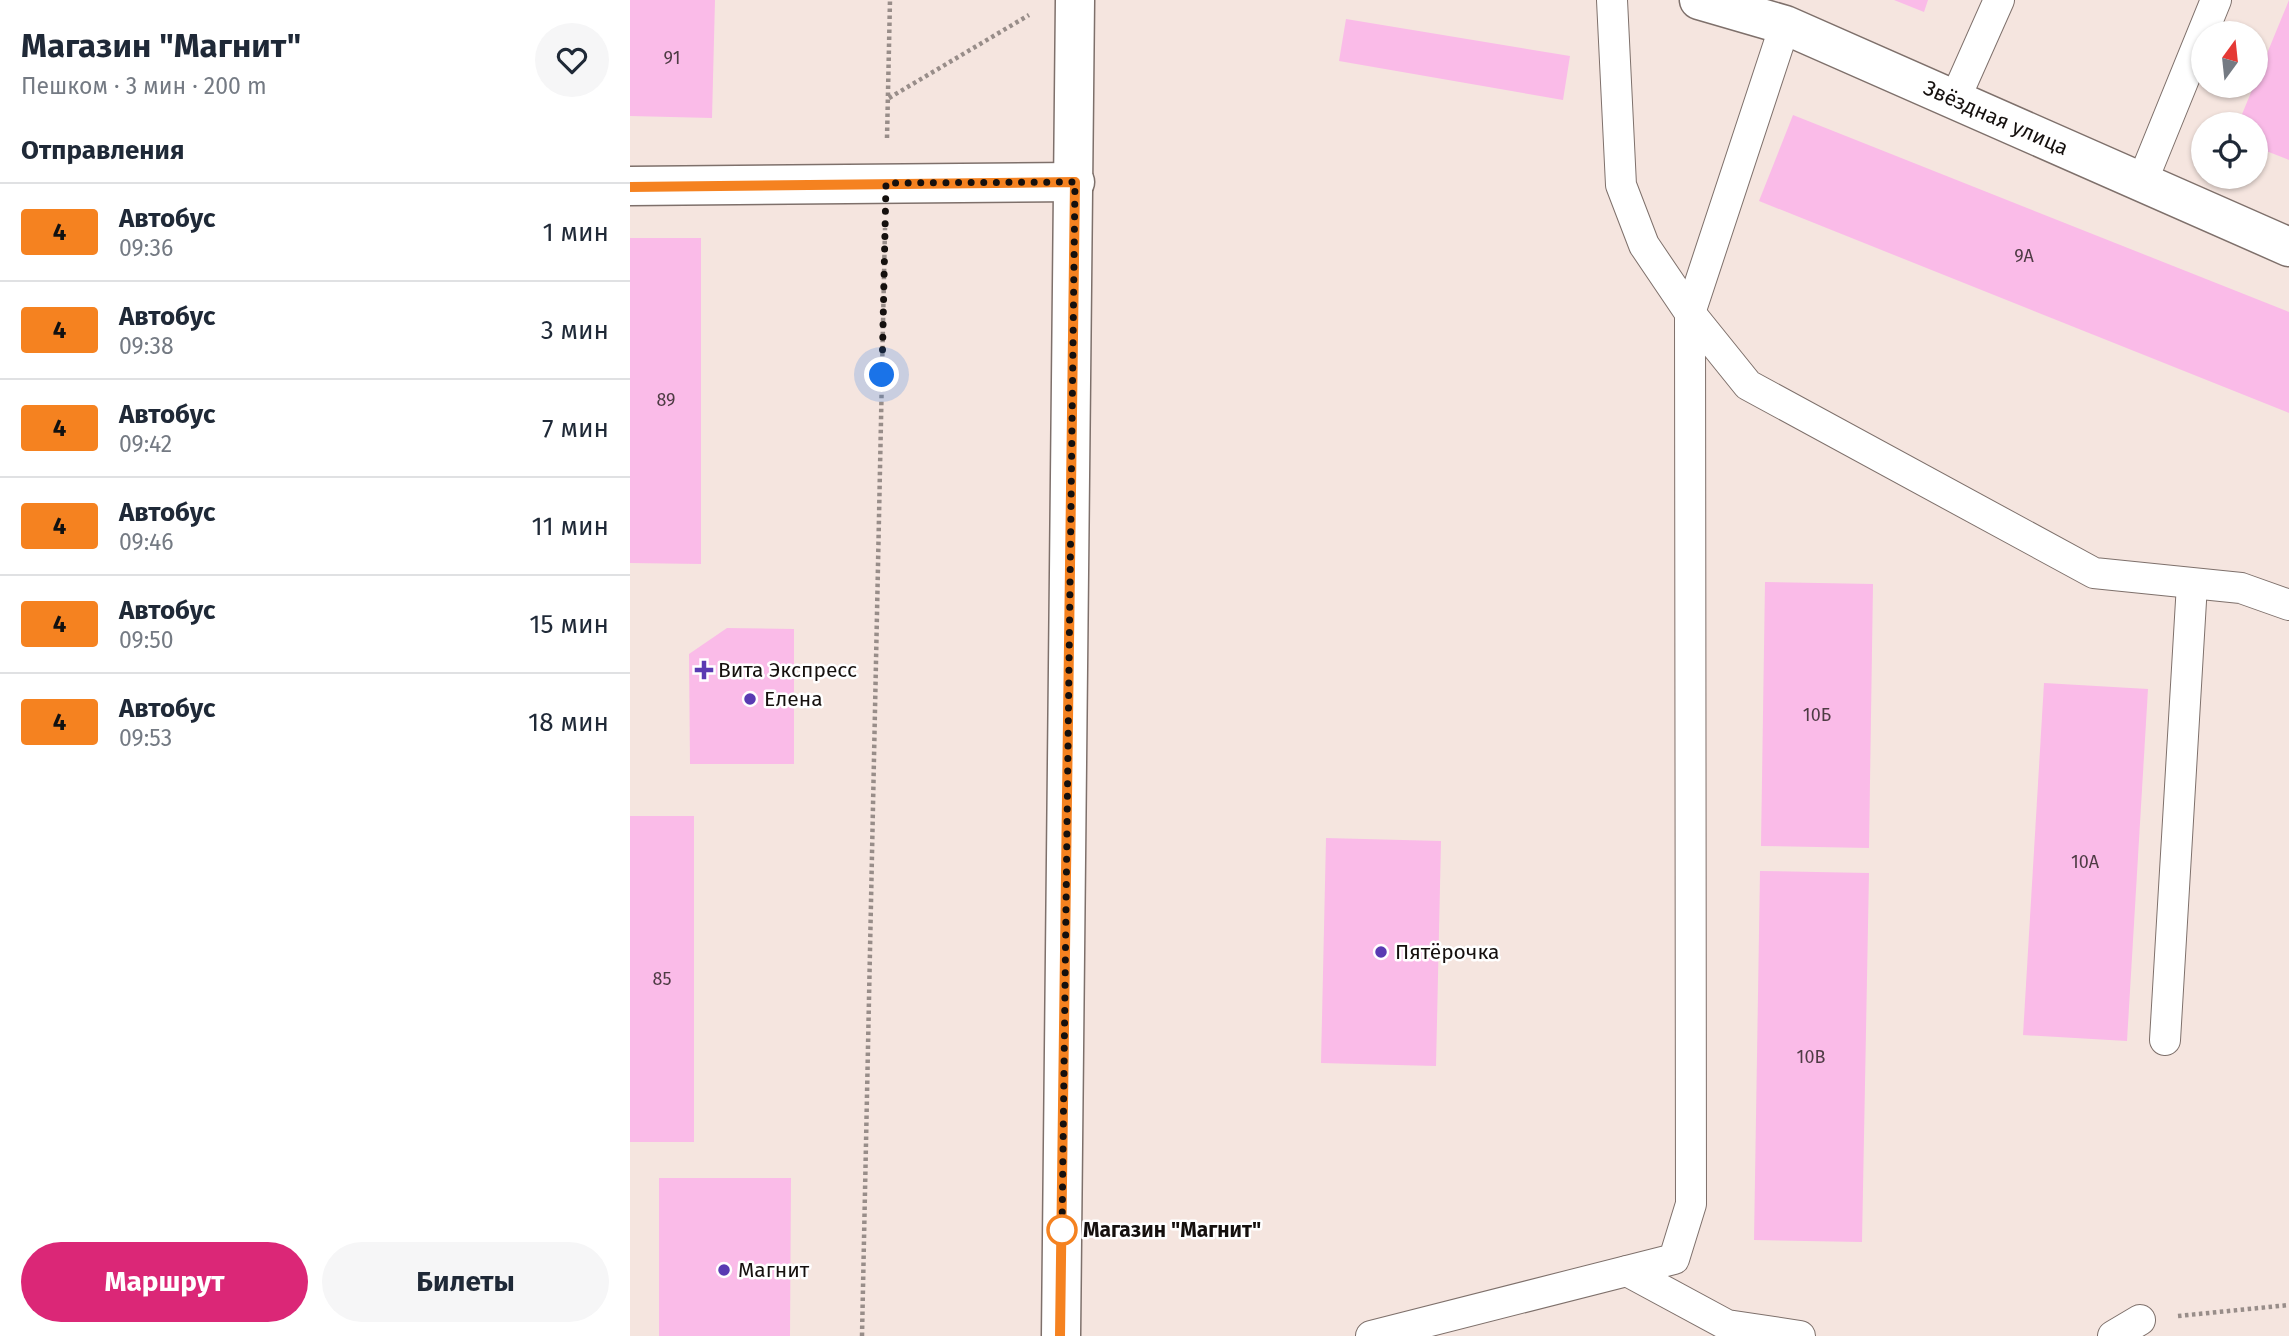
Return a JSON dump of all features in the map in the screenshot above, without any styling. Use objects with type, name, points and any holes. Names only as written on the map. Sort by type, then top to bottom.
[{"type":"street","points":[[1060,1336],[1075,0]]},
{"type":"street","name":"Звёздная улица","points":[[1699,0],[1786,25],[2289,247]]},
{"type":"street","points":[[630,186],[1075,182]]},
{"type":"lane","points":[[1612,0],[1621,185],[1644,245],[1690,313],[1748,385],[2094,573],[2241,589],[2289,605]]},
{"type":"lane","points":[[1955,99],[1999,0]]},
{"type":"lane","points":[[2142,182],[2216,0]]},
{"type":"lane","points":[[1371,1336],[1674,1259],[1691,1204],[1690,313],[1786,25]]},
{"type":"lane","points":[[2165,1040],[2192,584]]},
{"type":"lane","points":[[1627,1271],[1727,1325],[1800,1336]]},
{"type":"lane","points":[[2113,1336],[2140,1320]]},
{"type":"path","points":[[862,1336],[890,0]]},
{"type":"path","points":[[888,98],[1034,12]]},
{"type":"path","points":[[2140,1320],[2289,1305]]},
{"type":"building","points":[[630,0],[715,0],[712,118],[630,116]]},
{"type":"building","points":[[1894,0],[1928,0],[1924,12]]},
{"type":"building","points":[[2289,0],[2289,160],[2268,152],[2268,112],[2243,112],[2249,98],[2268,98],[2268,51]]},
{"type":"building","points":[[1346,19],[1570,56],[1563,100],[1339,61]]},
{"type":"building","points":[[1793,115],[2289,312],[2289,413],[1759,201]]},
{"type":"building","points":[[630,238],[701,238],[701,564],[630,563]]},
{"type":"building","points":[[1765,582],[1873,584],[1869,848],[1761,846]]},
{"type":"building","points":[[727,628],[794,629],[794,764],[690,764],[689,654]]},
{"type":"building","points":[[2044,683],[2148,689],[2127,1041],[2023,1035]]},
{"type":"building","points":[[630,816],[694,816],[694,1142],[630,1142]]},
{"type":"building","name":"Пятёрочка","points":[[1326,838],[1441,841],[1436,1066],[1321,1063]]},
{"type":"building","points":[[1760,871],[1869,873],[1862,1242],[1754,1240]]},
{"type":"building","points":[[659,1178],[791,1178],[790,1336],[659,1336]]},
{"type":"bus line","name":"4","points":[[630,187],[1075,182],[1060,1336]]},
{"type":"place","name":"Вита Экспресс","points":[[704,670]]},
{"type":"place","name":"Елена","points":[[750,699]]},
{"type":"place","name":"Пятёрочка","points":[[1381,952]]},
{"type":"place","name":"Магазин \"Магнит\"","points":[[1062,1230]]},
{"type":"place","name":"Магнит","points":[[724,1270]]},
{"type":"route","points":[[882,375],[886,183],[1075,182],[1062,1230]]}]
